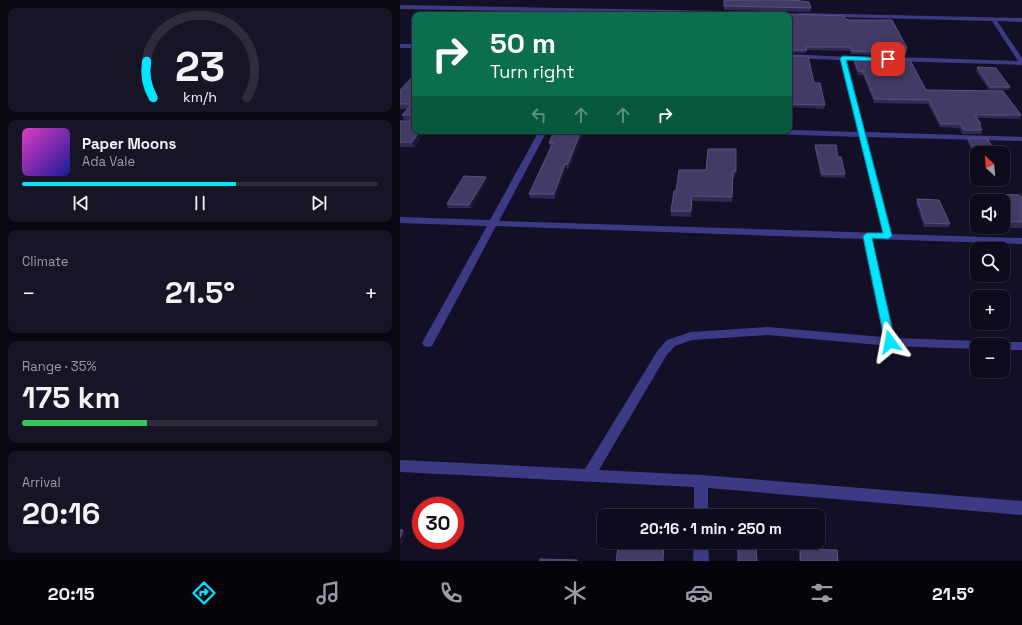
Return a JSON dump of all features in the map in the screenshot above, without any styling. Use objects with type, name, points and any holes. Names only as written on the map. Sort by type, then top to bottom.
[{"type":"street","points":[[400,7],[645,12]]},
{"type":"street","points":[[794,15],[1022,20]]},
{"type":"street","points":[[993,19],[1022,63]]},
{"type":"street","points":[[400,46],[412,46]]},
{"type":"street","points":[[792,56],[874,59]]},
{"type":"street","points":[[843,58],[888,236]]},
{"type":"street","points":[[890,59],[1022,63]]},
{"type":"street","points":[[792,132],[1022,139]]},
{"type":"street","points":[[428,343],[541,134]]},
{"type":"street","points":[[400,220],[1022,241]]},
{"type":"street","points":[[867,236],[890,342]]},
{"type":"street","points":[[588,476],[662,353],[671,343],[691,336],[768,331],[890,342],[970,345]]},
{"type":"street","points":[[1010,346],[1022,346]]},
{"type":"street","points":[[400,466],[701,482],[1022,508]]},
{"type":"street","points":[[701,482],[701,509]]},
{"type":"street","points":[[701,549],[701,561]]},
{"type":"building","points":[[724,0],[793,0],[809,2],[811,8],[724,6]]},
{"type":"building","points":[[792,14],[844,16],[845,19],[850,20],[892,20],[907,48],[905,48],[907,50],[905,50],[906,53],[852,51],[850,47],[806,47],[807,50],[792,50]]},
{"type":"building","points":[[792,56],[808,56],[814,83],[820,83],[825,105],[792,104]]},
{"type":"building","points":[[854,58],[910,60],[926,90],[1003,91],[1021,115],[975,115],[981,124],[979,124],[982,130],[964,130],[960,124],[941,124],[929,100],[875,99],[863,71],[858,71]]},
{"type":"building","points":[[977,67],[996,68],[1010,87],[990,87]]},
{"type":"building","points":[[412,77],[412,104],[400,104],[400,90]]},
{"type":"building","points":[[412,104],[412,115],[402,115]]},
{"type":"building","points":[[400,121],[412,121],[412,134],[418,134],[412,142],[400,142]]},
{"type":"building","points":[[553,134],[580,134],[568,164],[565,164],[554,194],[529,194],[553,143],[549,143]]},
{"type":"building","points":[[968,138],[987,138],[992,146],[972,146]]},
{"type":"building","points":[[815,145],[836,145],[838,157],[841,157],[845,174],[822,174]]},
{"type":"building","points":[[708,149],[736,149],[736,172],[733,171],[732,197],[692,196],[691,211],[671,211],[679,170],[706,170]]},
{"type":"building","points":[[464,176],[486,177],[469,205],[447,204]]},
{"type":"building","points":[[1010,195],[1020,195],[1022,198],[1022,222],[1010,221]]},
{"type":"building","points":[[917,199],[939,200],[950,224],[925,223]]},
{"type":"building","points":[[400,530],[403,530],[400,538]]},
{"type":"building","points":[[618,549],[664,549],[663,561],[616,561]]},
{"type":"building","points":[[738,549],[756,549],[757,561],[738,561]]},
{"type":"building","points":[[800,549],[837,550],[838,561],[801,561]]},
{"type":"building","points":[[540,559],[577,560],[577,561],[540,561]]},
{"type":"route","points":[[888,59],[843,58],[888,236],[867,236],[890,342]]}]
